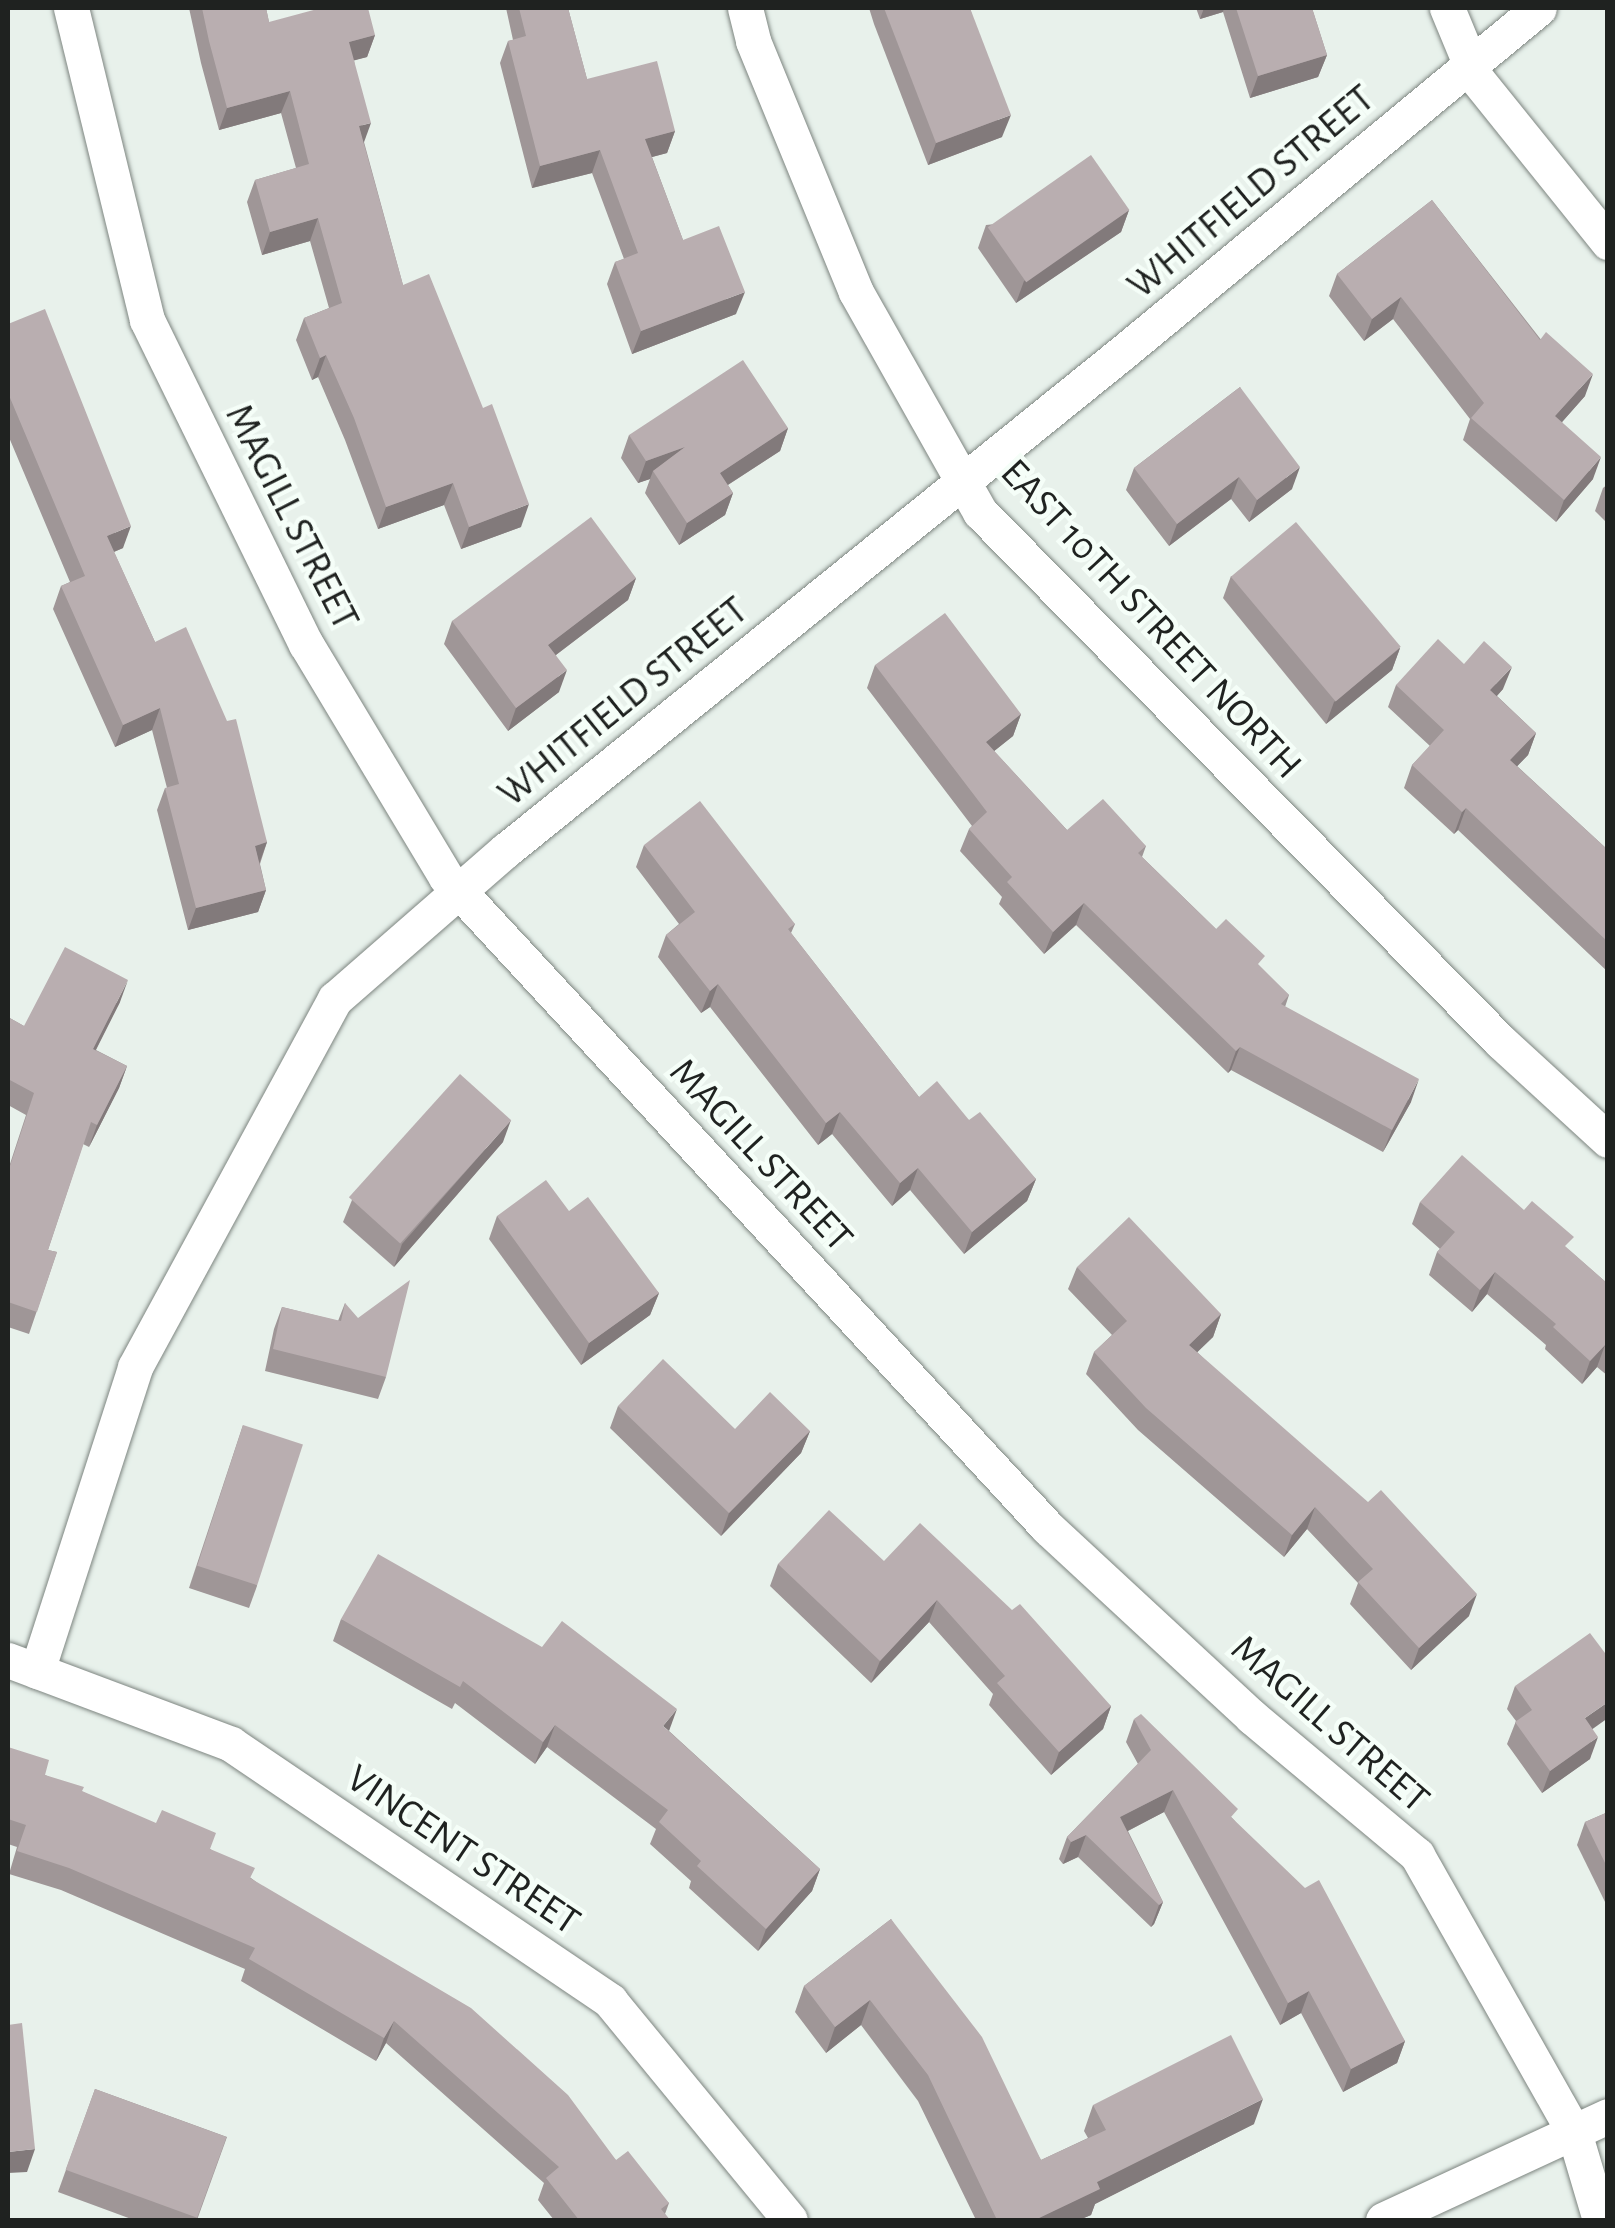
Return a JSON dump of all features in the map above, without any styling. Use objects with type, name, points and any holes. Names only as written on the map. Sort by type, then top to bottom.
[{"type":"street","name":"MAGILL STREET","points":[[71,8],[146,320],[306,644],[446,876],[1048,1528],[1252,1716],[1418,1855],[1574,2132],[1600,2220]]},
{"type":"street","name":"EAST 10TH STREET NORTH","points":[[745,8],[753,41],[856,292],[980,512],[1501,1042],[1608,1140]]},
{"type":"street","points":[[1447,8],[1476,78],[1608,242]]},
{"type":"street","name":"WHITFIELD STREET","points":[[22,1666],[135,1367],[336,998],[459,890],[1539,8]]},
{"type":"street","name":"VINCENT STREET","points":[[22,1666],[231,1744],[610,2001],[790,2220]]},
{"type":"street","points":[[1383,2220],[1608,2116]]},
{"type":"building","points":[[202,8],[266,8],[269,22],[321,8],[368,8],[375,35],[349,42],[371,123],[359,126],[403,285],[429,274],[483,408],[492,404],[529,504],[469,527],[453,483],[386,507],[354,418],[326,355],[320,358],[304,318],[342,303],[318,218],[270,232],[255,180],[309,164],[290,91],[227,108]]},
{"type":"building","points":[[519,8],[568,8],[587,79],[657,61],[675,131],[645,139],[683,240],[719,226],[745,292],[641,331],[615,262],[638,253],[600,150],[540,166],[508,41],[526,36]]},
{"type":"building","points":[[884,8],[970,8],[1011,115],[936,143]]},
{"type":"building","points":[[1236,8],[1312,8],[1327,55],[1258,76]]},
{"type":"building","points":[[1091,155],[1129,210],[1026,282],[988,227]]},
{"type":"building","points":[[1432,200],[1540,340],[1546,332],[1593,374],[1555,416],[1601,457],[1564,500],[1471,418],[1484,403],[1401,297],[1372,319],[1337,274]]},
{"type":"building","points":[[45,309],[131,526],[107,536],[155,642],[186,627],[227,721],[236,719],[267,842],[255,846],[266,890],[196,908],[165,788],[179,784],[160,708],[123,725],[61,586],[85,576],[8,393],[8,324]]},
{"type":"building","points":[[743,360],[788,428],[720,473],[733,493],[687,523],[653,471],[685,447],[646,461],[629,435]]},
{"type":"building","points":[[1240,387],[1300,467],[1257,500],[1239,477],[1177,524],[1134,468]]},
{"type":"building","points":[[591,517],[636,578],[548,645],[567,670],[516,708],[452,621]]},
{"type":"building","points":[[1296,522],[1401,647],[1336,702],[1231,577]]},
{"type":"building","points":[[945,613],[1021,714],[986,742],[1067,830],[1103,799],[1146,846],[1138,853],[1216,929],[1226,919],[1265,956],[1258,964],[1289,995],[1281,1004],[1419,1079],[1392,1130],[1240,1047],[1236,1051],[1084,903],[1053,932],[1007,882],[1012,877],[969,829],[987,812],[875,665]]},
{"type":"building","points":[[1438,639],[1464,664],[1484,641],[1512,667],[1490,690],[1536,733],[1510,760],[1608,850],[1608,942],[1466,808],[1462,812],[1412,765],[1444,730],[1396,685]]},
{"type":"building","points":[[700,801],[795,924],[788,929],[919,1097],[937,1081],[969,1120],[980,1112],[1036,1179],[972,1232],[918,1168],[900,1183],[840,1112],[826,1123],[718,984],[710,991],[666,935],[695,912],[644,845]]},
{"type":"building","points":[[65,947],[128,980],[93,1049],[127,1066],[97,1125],[91,1122],[48,1250],[57,1252],[37,1312],[8,1302],[8,1172],[34,1093],[8,1079],[8,1017],[24,1026]]},
{"type":"building","points":[[460,1074],[511,1120],[400,1244],[349,1197]]},
{"type":"building","points":[[1462,1155],[1524,1210],[1532,1201],[1574,1237],[1565,1246],[1608,1284],[1608,1347],[1605,1345],[1590,1361],[1553,1327],[1556,1324],[1495,1272],[1480,1290],[1437,1252],[1455,1232],[1420,1202]]},
{"type":"building","points":[[546,1180],[569,1211],[588,1197],[659,1293],[589,1343],[497,1216]]},
{"type":"building","points":[[1129,1217],[1221,1314],[1189,1345],[1368,1502],[1381,1490],[1477,1594],[1419,1648],[1358,1582],[1373,1569],[1315,1507],[1292,1535],[1146,1408],[1094,1352],[1127,1321],[1077,1267]]},
{"type":"building","points":[[410,1280],[386,1377],[273,1349],[282,1307],[341,1321],[345,1303],[358,1318]]},
{"type":"building","points":[[663,1359],[735,1429],[770,1392],[810,1431],[729,1513],[618,1406]]},
{"type":"building","points":[[243,1425],[303,1444],[257,1585],[197,1566]]},
{"type":"building","points":[[829,1510],[884,1561],[920,1523],[1012,1610],[1020,1604],[1111,1706],[1059,1752],[997,1683],[1005,1676],[937,1600],[880,1661],[778,1564]]},
{"type":"building","points":[[378,1554],[542,1647],[562,1621],[677,1709],[663,1726],[820,1869],[766,1929],[697,1866],[701,1861],[659,1822],[668,1810],[555,1725],[543,1742],[463,1681],[460,1687],[341,1619]]},
{"type":"building","points":[[1590,1633],[1608,1657],[1608,1702],[1585,1718],[1598,1737],[1550,1771],[1515,1722],[1532,1710],[1515,1686]]},
{"type":"building","points":[[1141,1714],[1238,1809],[1231,1817],[1305,1888],[1319,1880],[1405,2041],[1351,2069],[1309,1991],[1288,2003],[1173,1790],[1120,1817],[1163,1902],[1159,1905],[1086,1835],[1071,1842],[1067,1837],[1151,1750],[1134,1719]]},
{"type":"building","points":[[8,1747],[49,1760],[45,1775],[84,1787],[82,1791],[156,1823],[162,1810],[216,1833],[210,1849],[255,1868],[250,1878],[471,2008],[568,2095],[616,2160],[628,2151],[669,2203],[661,2209],[670,2220],[579,2220],[546,2178],[559,2167],[394,2021],[384,2038],[249,1959],[255,1948],[69,1868],[17,1851],[26,1825],[8,1819]]},
{"type":"building","points":[[1608,1812],[1608,1869],[1585,1822]]},
{"type":"building","points":[[891,1919],[982,2037],[1041,2160],[1106,2130],[1093,2105],[1231,2035],[1263,2099],[1097,2182],[1100,2189],[1035,2220],[997,2220],[928,2075],[870,2000],[835,2027],[804,1986]]},
{"type":"building","points":[[22,2023],[35,2149],[8,2152],[8,2025]]},
{"type":"building","points":[[95,2089],[227,2137],[197,2218],[66,2170]]}]
